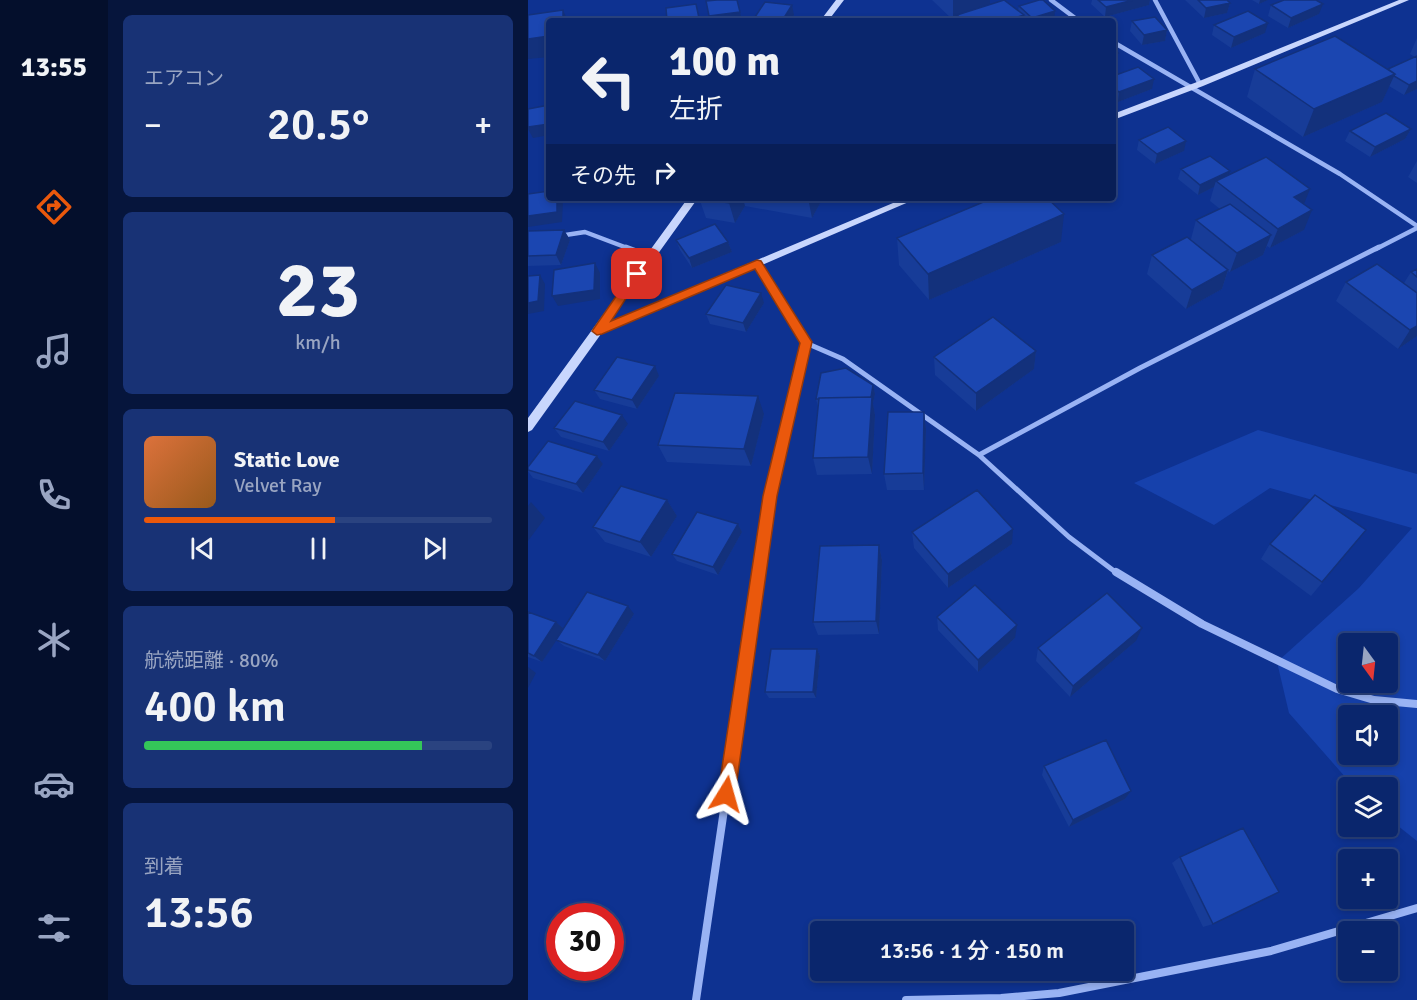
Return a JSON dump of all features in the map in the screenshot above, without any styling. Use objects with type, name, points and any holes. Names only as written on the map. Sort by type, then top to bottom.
[{"type":"street","points":[[826,18],[840,0]]},
{"type":"street","points":[[1051,0],[1075,18]]},
{"type":"street","points":[[1155,0],[1200,84]]},
{"type":"street","points":[[1116,116],[1405,0]]},
{"type":"street","points":[[979,455],[1140,368],[1417,227],[1340,174],[1116,44]]},
{"type":"street","points":[[528,427],[691,201]]},
{"type":"street","points":[[597,331],[906,201]]},
{"type":"street","points":[[551,237],[585,232],[650,256]]},
{"type":"street","points":[[757,264],[806,342],[843,359],[979,455],[1069,537],[1128,581],[1193,619],[1277,662],[1337,689],[1374,700],[1417,704]]},
{"type":"street","points":[[696,1000],[770,496],[806,342]]},
{"type":"street","points":[[906,1000],[1001,998],[1059,993],[1271,951],[1417,908]]},
{"type":"shaded area","points":[[1258,430],[1417,474],[1417,841],[1398,826],[1398,777],[1345,777],[1289,713],[1277,662],[1359,588],[1412,528],[1270,488],[1214,525],[1134,483]]},
{"type":"building","points":[[737,0],[740,12],[709,16],[706,1]]},
{"type":"building","points":[[1004,0],[1024,15],[1014,18],[960,18],[957,15]]},
{"type":"building","points":[[1043,0],[1055,11],[1032,18],[1019,6]]},
{"type":"building","points":[[1098,0],[1133,0],[1106,7]]},
{"type":"building","points":[[1198,0],[1227,0],[1230,3],[1206,8]]},
{"type":"building","points":[[1284,0],[1316,0],[1323,4],[1291,18],[1271,5]]},
{"type":"building","points":[[765,2],[792,5],[784,18],[755,17]]},
{"type":"building","points":[[696,4],[699,18],[667,18],[666,8]]},
{"type":"building","points":[[563,10],[563,18],[546,18],[546,36],[528,39],[528,15]]},
{"type":"building","points":[[1248,11],[1268,23],[1234,37],[1214,25]]},
{"type":"building","points":[[1155,17],[1167,30],[1144,35],[1132,21]]},
{"type":"building","points":[[1335,36],[1395,74],[1314,109],[1255,69]]},
{"type":"building","points":[[1417,56],[1417,81],[1409,85],[1394,76],[1395,74],[1388,69]]},
{"type":"building","points":[[1138,67],[1154,79],[1119,92],[1116,90],[1116,75]]},
{"type":"building","points":[[546,106],[546,124],[528,127],[528,109]]},
{"type":"building","points":[[1386,113],[1411,129],[1375,147],[1350,131]]},
{"type":"building","points":[[1168,127],[1186,141],[1157,154],[1139,140]]},
{"type":"building","points":[[1210,156],[1230,171],[1200,185],[1181,169]]},
{"type":"building","points":[[1266,157],[1310,189],[1294,197],[1312,210],[1278,229],[1216,181]]},
{"type":"building","points":[[546,191],[546,201],[557,201],[557,212],[528,216],[528,194]]},
{"type":"building","points":[[986,201],[1050,201],[1064,214],[928,274],[897,238]]},
{"type":"building","points":[[1230,204],[1271,235],[1237,253],[1196,220]]},
{"type":"building","points":[[715,224],[728,242],[689,258],[676,240]]},
{"type":"building","points":[[564,230],[556,255],[528,256],[528,231]]},
{"type":"building","points":[[1187,237],[1228,270],[1192,290],[1152,255]]},
{"type":"building","points":[[595,263],[594,290],[552,296],[554,270]]},
{"type":"building","points":[[1377,264],[1417,293],[1417,326],[1410,330],[1346,282]]},
{"type":"building","points":[[1417,269],[1417,277],[1411,272]]},
{"type":"building","points":[[540,275],[538,301],[528,303],[528,276]]},
{"type":"building","points":[[726,285],[761,293],[743,323],[706,314]]},
{"type":"building","points":[[993,317],[1036,351],[976,393],[934,357]]},
{"type":"building","points":[[617,357],[655,366],[632,400],[594,390]]},
{"type":"building","points":[[846,368],[873,385],[871,397],[816,399],[821,373]]},
{"type":"building","points":[[675,393],[758,396],[744,449],[658,445]]},
{"type":"building","points":[[872,397],[868,457],[813,458],[819,398]]},
{"type":"building","points":[[575,401],[622,415],[603,442],[554,428]]},
{"type":"building","points":[[888,412],[924,412],[923,473],[884,474]]},
{"type":"building","points":[[548,441],[597,456],[576,484],[528,470]]},
{"type":"building","points":[[621,486],[667,500],[640,542],[593,527]]},
{"type":"building","points":[[977,490],[1013,529],[948,574],[912,532]]},
{"type":"building","points":[[1315,495],[1366,530],[1322,582],[1270,544]]},
{"type":"building","points":[[697,512],[738,524],[713,567],[672,554]]},
{"type":"building","points":[[879,545],[876,621],[813,622],[820,546]]},
{"type":"building","points":[[975,585],[1017,625],[978,660],[937,617]]},
{"type":"building","points":[[587,592],[628,606],[598,655],[556,640]]},
{"type":"building","points":[[1107,593],[1142,628],[1073,686],[1038,648]]},
{"type":"building","points":[[528,612],[556,622],[534,656],[528,653]]},
{"type":"building","points":[[771,649],[817,649],[813,692],[765,692]]},
{"type":"building","points":[[1106,740],[1131,791],[1073,820],[1044,766]]},
{"type":"building","points":[[1243,828],[1279,892],[1213,924],[1180,857]]},
{"type":"route","points":[[637,274],[597,331],[757,264],[806,342],[770,496],[726,794]]}]
